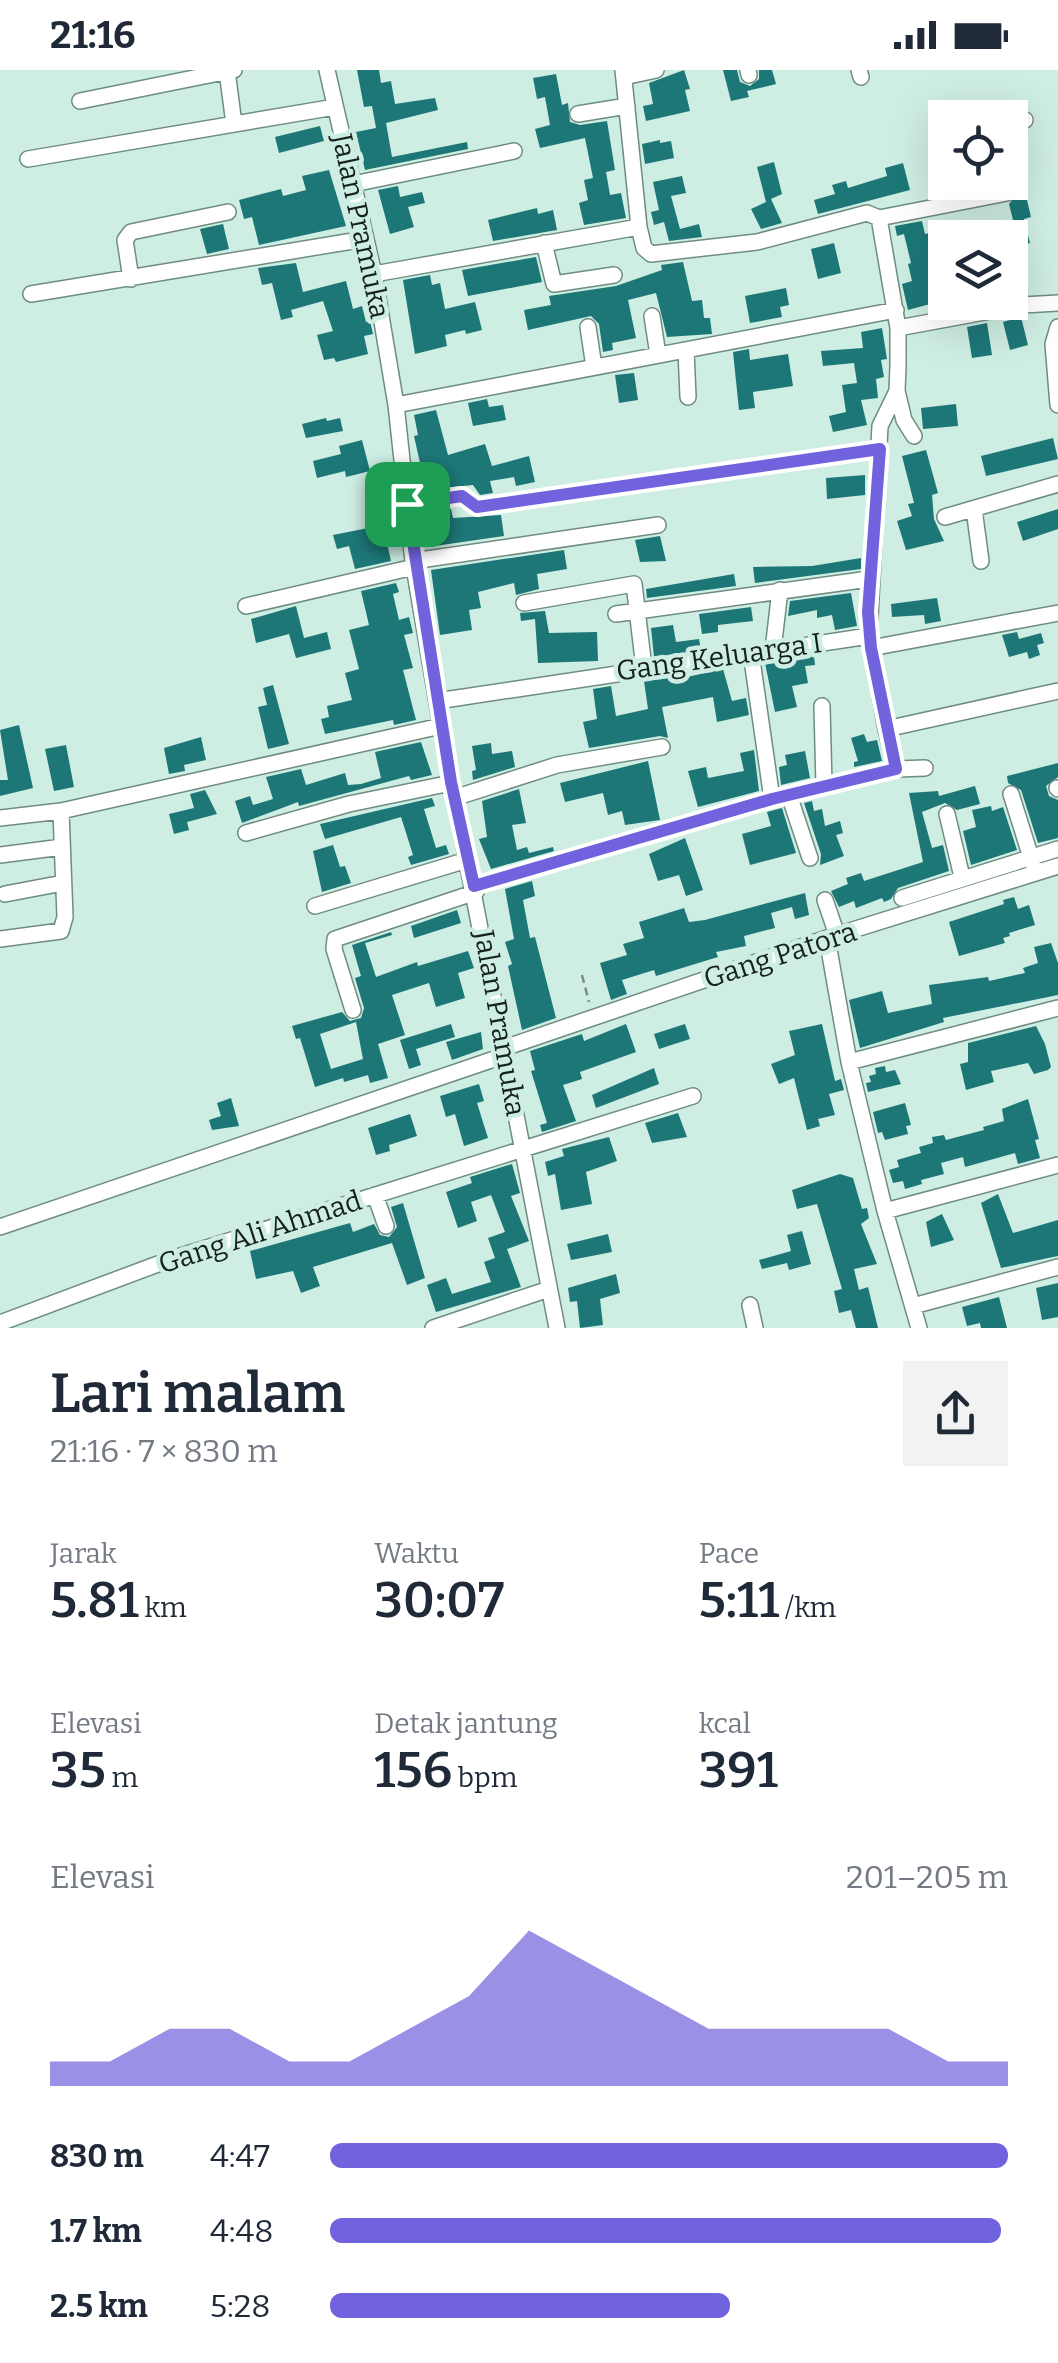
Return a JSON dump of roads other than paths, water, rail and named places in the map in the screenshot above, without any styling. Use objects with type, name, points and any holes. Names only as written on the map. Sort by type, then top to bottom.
[{"type":"street","name":"Jalan Pramuka","points":[[327,70],[374,274],[396,405],[414,564],[452,790],[475,889],[557,1328]]},
{"type":"street","points":[[656,70],[624,74],[639,227],[644,248],[651,254],[757,242],[867,213],[879,218],[938,200]]},
{"type":"street","points":[[80,101],[231,71],[234,124]]},
{"type":"street","points":[[578,114],[627,106]]},
{"type":"street","points":[[28,159],[335,107]]},
{"type":"street","points":[[352,184],[514,151]]},
{"type":"street","points":[[132,279],[125,240],[131,232],[228,212]]},
{"type":"street","points":[[879,218],[898,328],[897,392],[904,420],[914,436]]},
{"type":"street","points":[[374,274],[639,227]]},
{"type":"street","points":[[31,294],[366,239]]},
{"type":"street","points":[[544,243],[554,284],[614,275]]},
{"type":"street","points":[[898,328],[1058,302]]},
{"type":"street","points":[[396,405],[896,310]]},
{"type":"street","points":[[652,316],[658,355]]},
{"type":"street","points":[[588,327],[594,367]]},
{"type":"street","points":[[1058,327],[1053,344],[1058,405]]},
{"type":"street","points":[[686,350],[688,396]]},
{"type":"street","points":[[896,769],[870,642],[869,580],[882,419],[897,392]]},
{"type":"street","points":[[407,504],[462,496],[477,507],[880,449]]},
{"type":"street","points":[[945,517],[1058,484]]},
{"type":"street","points":[[974,508],[981,561]]},
{"type":"street","points":[[246,606],[414,564],[658,524]]},
{"type":"street","points":[[616,614],[869,580]]},
{"type":"street","points":[[524,603],[634,584],[644,668]]},
{"type":"street","points":[[773,650],[780,590]]},
{"type":"street","name":"Gang Keluarga I","points":[[437,700],[750,653],[870,642],[1058,613]]},
{"type":"street","points":[[750,653],[772,799]]},
{"type":"street","points":[[886,730],[1058,691]]},
{"type":"street","points":[[822,706],[824,786]]},
{"type":"street","points":[[0,818],[61,811],[441,726]]},
{"type":"street","points":[[246,833],[349,804],[452,790],[557,765],[662,748]]},
{"type":"street","points":[[354,1010],[334,949],[335,940],[475,889],[772,799],[896,769],[925,768]]},
{"type":"street","points":[[1011,794],[1033,865]]},
{"type":"street","points":[[789,795],[810,858]]},
{"type":"street","points":[[0,939],[61,930],[61,811]]},
{"type":"street","points":[[947,814],[966,876],[976,892]]},
{"type":"street","points":[[0,856],[62,847]]},
{"type":"street","points":[[902,898],[943,893],[966,876],[1033,865],[1058,849]]},
{"type":"street","points":[[316,906],[467,860]]},
{"type":"street","name":"Gang Patora","points":[[0,1227],[832,937],[943,893],[976,892],[1033,865],[1058,866]]},
{"type":"street","points":[[4,894],[63,883]]},
{"type":"street","points":[[825,900],[849,1062],[885,1211],[919,1328]]},
{"type":"street","points":[[849,1062],[1058,1008]]},
{"type":"street","name":"Gang Ali Ahmad","points":[[0,1323],[174,1258],[694,1096]]},
{"type":"street","points":[[885,1211],[1058,1165]]},
{"type":"street","points":[[375,1195],[386,1226]]},
{"type":"street","points":[[913,1306],[1058,1267]]},
{"type":"street","points":[[433,1328],[549,1289]]},
{"type":"street","points":[[750,1304],[755,1328]]}]
